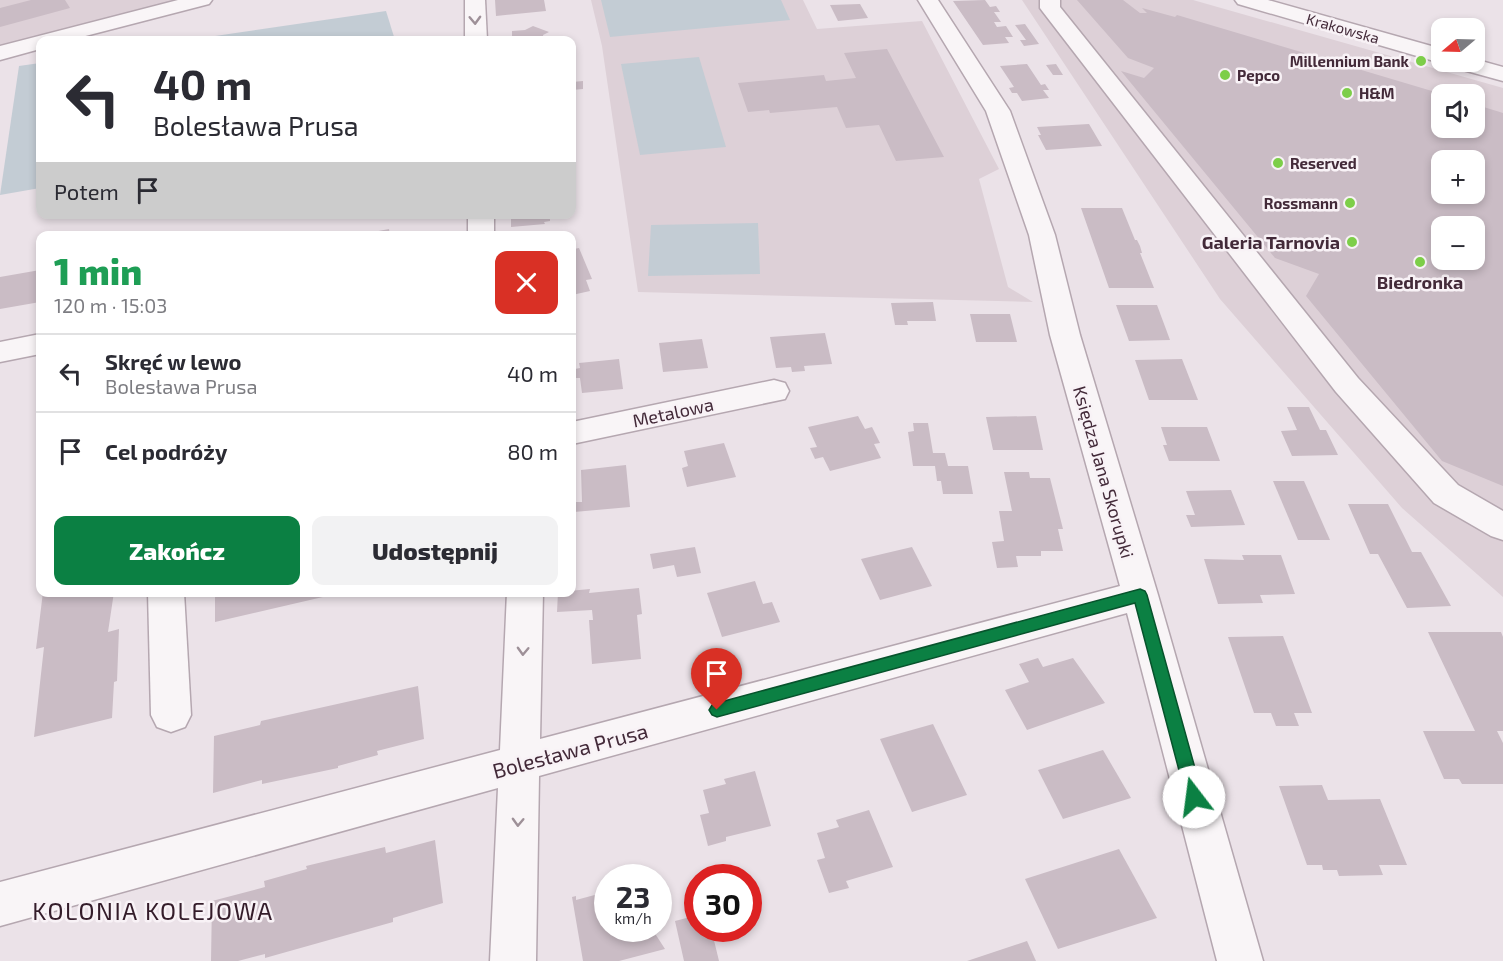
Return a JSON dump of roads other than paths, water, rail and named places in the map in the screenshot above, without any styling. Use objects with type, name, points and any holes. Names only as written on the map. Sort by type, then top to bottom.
[{"type":"street","points":[[62,36],[202,0]]},
{"type":"street","points":[[475,0],[476,36]]},
{"type":"street","name":"Księdza Jana Skorupki","points":[[928,0],[998,111],[1041,235],[1065,335],[1140,595],[1240,961]]},
{"type":"street","points":[[1050,0],[1050,8],[1347,385],[1446,494],[1503,527]]},
{"type":"street","name":"Krakowska","points":[[1245,0],[1431,53]]},
{"type":"street","name":"Krakowska","points":[[1296,0],[1431,35]]},
{"type":"street","points":[[0,53],[36,43]]},
{"type":"street","points":[[1485,51],[1503,56]]},
{"type":"street","points":[[1485,69],[1503,74]]},
{"type":"street","points":[[0,352],[36,345]]},
{"type":"street","name":"Metalowa","points":[[576,432],[774,391]]},
{"type":"street","name":"Bolesława Prusa","points":[[0,904],[1140,595]]},
{"type":"street","points":[[166,597],[171,715]]},
{"type":"street","points":[[513,961],[525,597]]},
{"type":"place","name":"Millennium Bank","points":[[1421,61]]},
{"type":"place","name":"Pepco","points":[[1225,75]]},
{"type":"place","name":"H&M","points":[[1347,93]]},
{"type":"place","name":"Reserved","points":[[1278,163]]},
{"type":"place","name":"Rossmann","points":[[1350,203]]},
{"type":"place","name":"Galeria Tarnovia","points":[[1352,242]]},
{"type":"place","name":"Biedronka","points":[[1420,262]]},
{"type":"district","name":"KOLONIA KOLEJOWA","points":[[153,910]]}]
